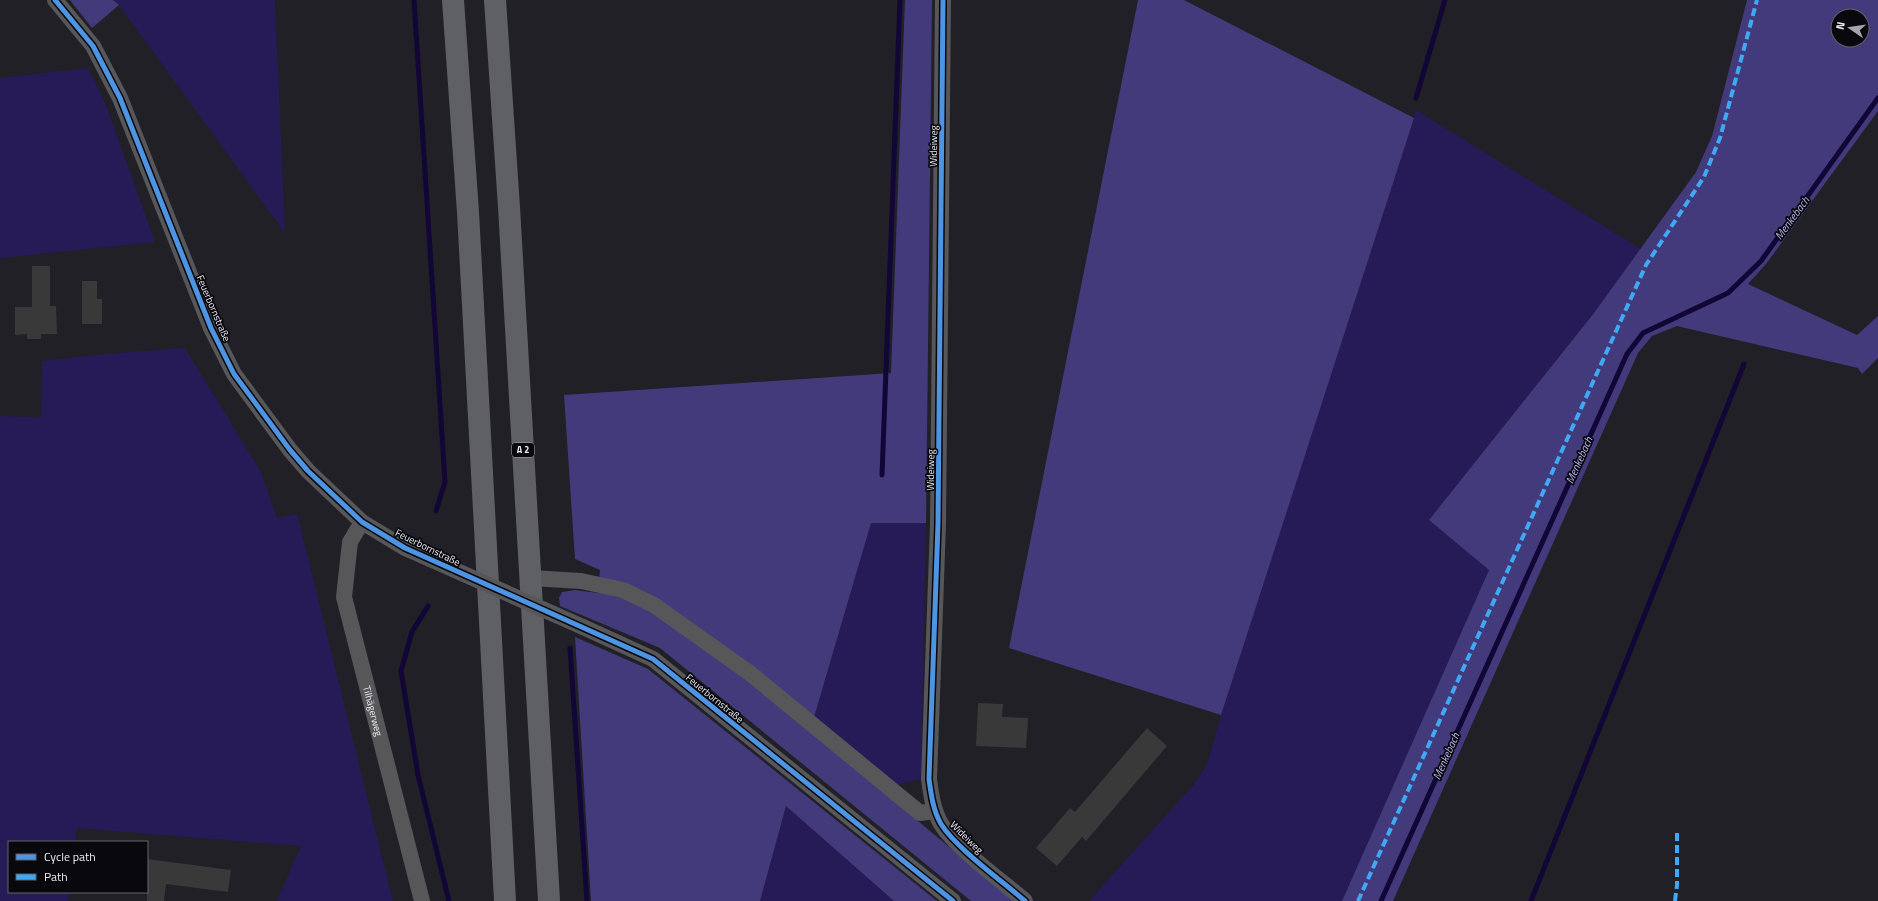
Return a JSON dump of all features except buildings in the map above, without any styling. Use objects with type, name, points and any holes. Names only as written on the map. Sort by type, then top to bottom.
[{"type":"highway","points":[[453,0],[468,212],[505,901]]},
{"type":"highway","name":"A 2","points":[[495,0],[531,578],[549,901]]},
{"type":"street","name":"Feuerbornstraße","points":[[55,0],[93,46],[120,98],[211,328],[234,374],[308,471],[362,522],[405,548],[653,659],[953,901]]},
{"type":"street","name":"Wideiweg","points":[[944,0],[938,524],[929,779],[935,811],[941,824],[962,848],[1025,901]]},
{"type":"street","name":"Tilhägerweg","points":[[362,522],[350,542],[344,597],[422,901]]},
{"type":"street","points":[[531,578],[581,581],[623,590],[654,605],[751,674],[920,813],[935,811]]},
{"type":"shaded area","points":[[70,0],[113,0],[119,5],[92,28]]},
{"type":"shaded area","points":[[113,0],[275,0],[285,233],[119,5]]},
{"type":"shaded area","points":[[905,0],[932,0],[926,523],[871,523],[810,731],[1014,901],[971,901],[660,648],[560,606],[559,598],[562,592],[575,590],[598,593],[600,570],[575,559],[564,395],[891,373]]},
{"type":"shaded area","points":[[1138,0],[1184,0],[1414,118],[1221,715],[1009,648]]},
{"type":"shaded area","points":[[1747,0],[1878,0],[1878,111],[1766,264],[1748,284],[1857,335],[1878,316],[1878,358],[1862,374],[1858,368],[1677,326],[1652,336],[1638,353],[1393,901],[1342,901],[1489,570],[1429,520],[1594,313],[1696,172],[1712,136]]},
{"type":"shaded area","points":[[88,68],[106,105],[155,242],[0,258],[0,78]]},
{"type":"shaded area","points":[[1416,110],[1641,249],[1594,313],[1429,520],[1489,570],[1342,901],[1089,901],[1196,782],[1207,764],[1221,715]]},
{"type":"shaded area","points":[[185,348],[261,472],[277,518],[297,514],[393,901],[277,901],[301,846],[77,828],[75,841],[8,841],[8,893],[69,893],[68,901],[0,901],[0,416],[41,417],[42,361],[104,354]]},
{"type":"shaded area","points":[[871,522],[926,523],[921,779],[896,785],[814,718]]},
{"type":"shaded area","points":[[575,637],[648,669],[937,901],[894,901],[786,806],[760,901],[591,901]]},
{"type":"shaded area","points":[[786,806],[894,901],[760,901]]},
{"type":"waterway","points":[[414,0],[445,482],[436,511]]},
{"type":"waterway","points":[[882,475],[900,0]]},
{"type":"waterway","points":[[1416,98],[1445,0]]},
{"type":"waterway","name":"Menkebach","points":[[1381,901],[1627,354],[1643,333],[1728,293],[1761,261],[1878,98]]},
{"type":"waterway","points":[[1531,901],[1744,364]]},
{"type":"waterway","points":[[428,606],[412,632],[401,671],[418,775],[449,901]]},
{"type":"waterway","points":[[570,648],[587,901]]},
{"type":"marked path","points":[[1358,901],[1646,265],[1704,177],[1720,138],[1757,0]]},
{"type":"marked path","points":[[1675,901],[1677,885],[1677,830]]},
{"type":"cycle path","points":[[55,0],[93,46],[120,98],[211,328],[234,374],[290,450],[308,471],[362,522],[405,548],[653,659],[953,901]]},
{"type":"cycle path","points":[[943,0],[938,524],[929,779],[934,808],[941,824],[948,833],[968,854],[1025,901]]}]
